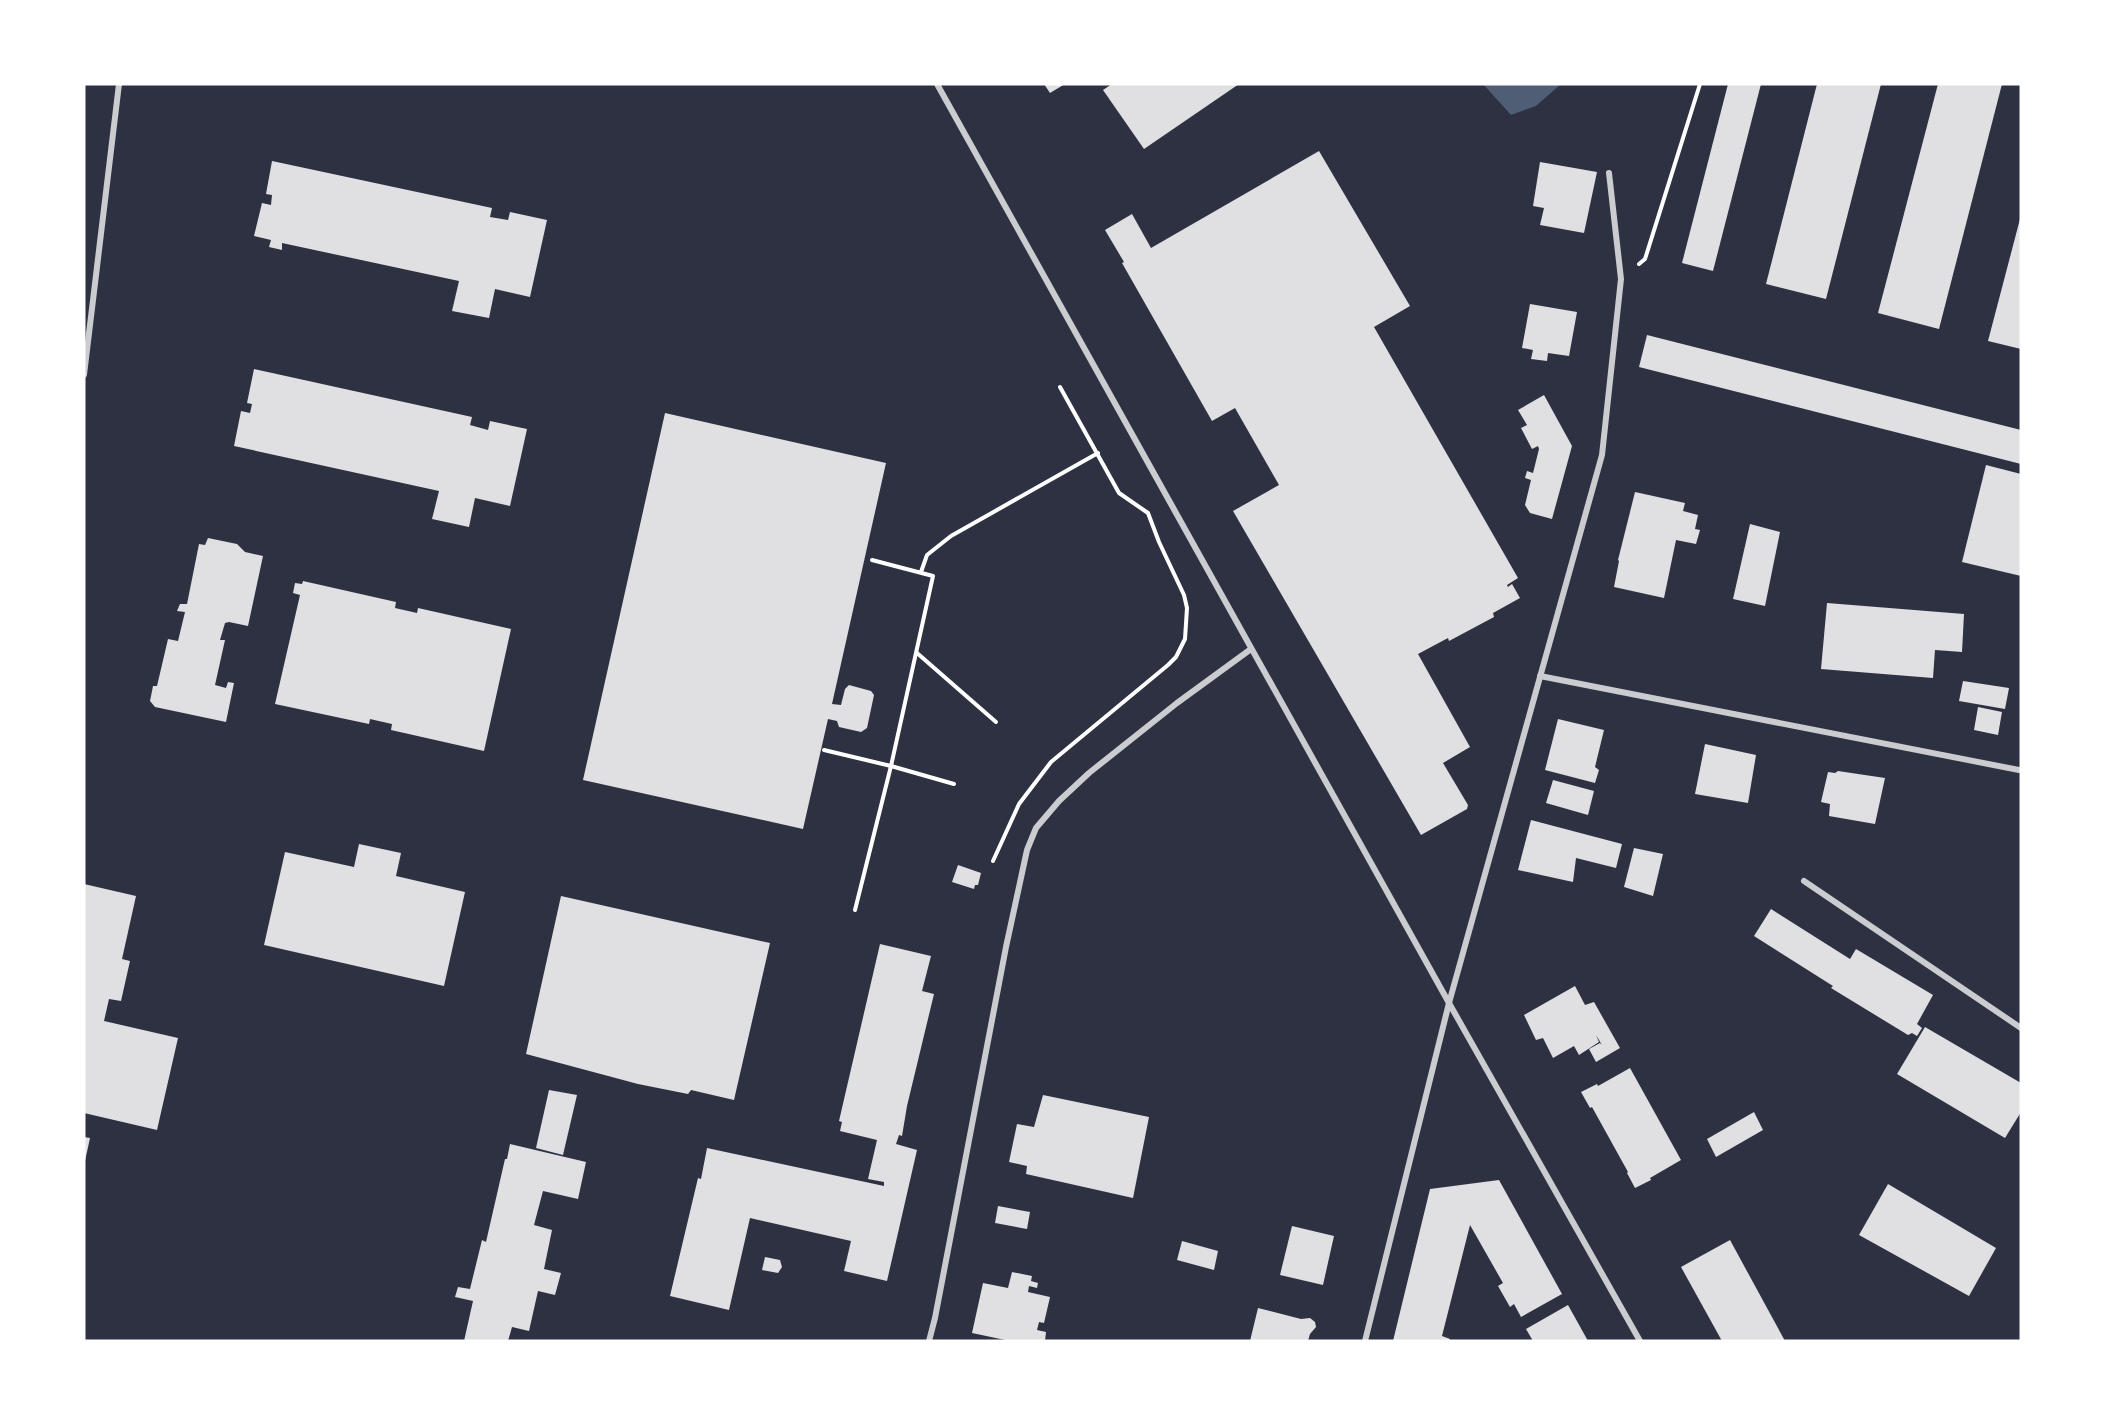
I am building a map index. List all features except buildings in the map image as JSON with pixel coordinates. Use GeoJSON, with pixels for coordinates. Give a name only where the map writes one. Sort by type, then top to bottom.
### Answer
{"type":"FeatureCollection","features":[{"type":"Feature","properties":{"kind":"street"},"geometry":{"type":"LineString","coordinates":[[84,375],[119,84]]}},
{"type":"Feature","properties":{"kind":"street"},"geometry":{"type":"LineString","coordinates":[[937,84],[1640,1341]]}},
{"type":"Feature","properties":{"kind":"street"},"geometry":{"type":"LineString","coordinates":[[1365,1341],[1449,1003],[1602,455],[1621,279],[1609,173]]}},
{"type":"Feature","properties":{"kind":"street"},"geometry":{"type":"LineString","coordinates":[[929,1341],[1008,937],[1027,850],[1036,828],[1059,801],[1089,773],[1177,703],[1251,649]]}},
{"type":"Feature","properties":{"kind":"street"},"geometry":{"type":"LineString","coordinates":[[1540,676],[2019,770]]}},
{"type":"Feature","properties":{"kind":"street"},"geometry":{"type":"LineString","coordinates":[[1804,881],[2021,1028]]}},
{"type":"Feature","properties":{"kind":"path"},"geometry":{"type":"LineString","coordinates":[[1621,279],[1645,259],[1700,84]]}},
{"type":"Feature","properties":{"kind":"path"},"geometry":{"type":"LineString","coordinates":[[993,861],[1019,804],[1040,775],[1051,762],[1168,665],[1181,649],[1187,625],[1184,596],[1148,513],[1119,494],[1060,387]]}},
{"type":"Feature","properties":{"kind":"path"},"geometry":{"type":"LineString","coordinates":[[921,572],[927,555],[951,536],[1098,452]]}},
{"type":"Feature","properties":{"kind":"path"},"geometry":{"type":"LineString","coordinates":[[855,910],[891,766],[933,576],[872,560]]}},
{"type":"Feature","properties":{"kind":"path"},"geometry":{"type":"LineString","coordinates":[[917,653],[996,722]]}},
{"type":"Feature","properties":{"kind":"path"},"geometry":{"type":"LineString","coordinates":[[824,750],[954,784]]}},
{"type":"Feature","properties":{"kind":"water"},"geometry":{"type":"Polygon","coordinates":[[[1483,84],[1561,84],[1536,106],[1511,115],[1483,84]]]}}]}
